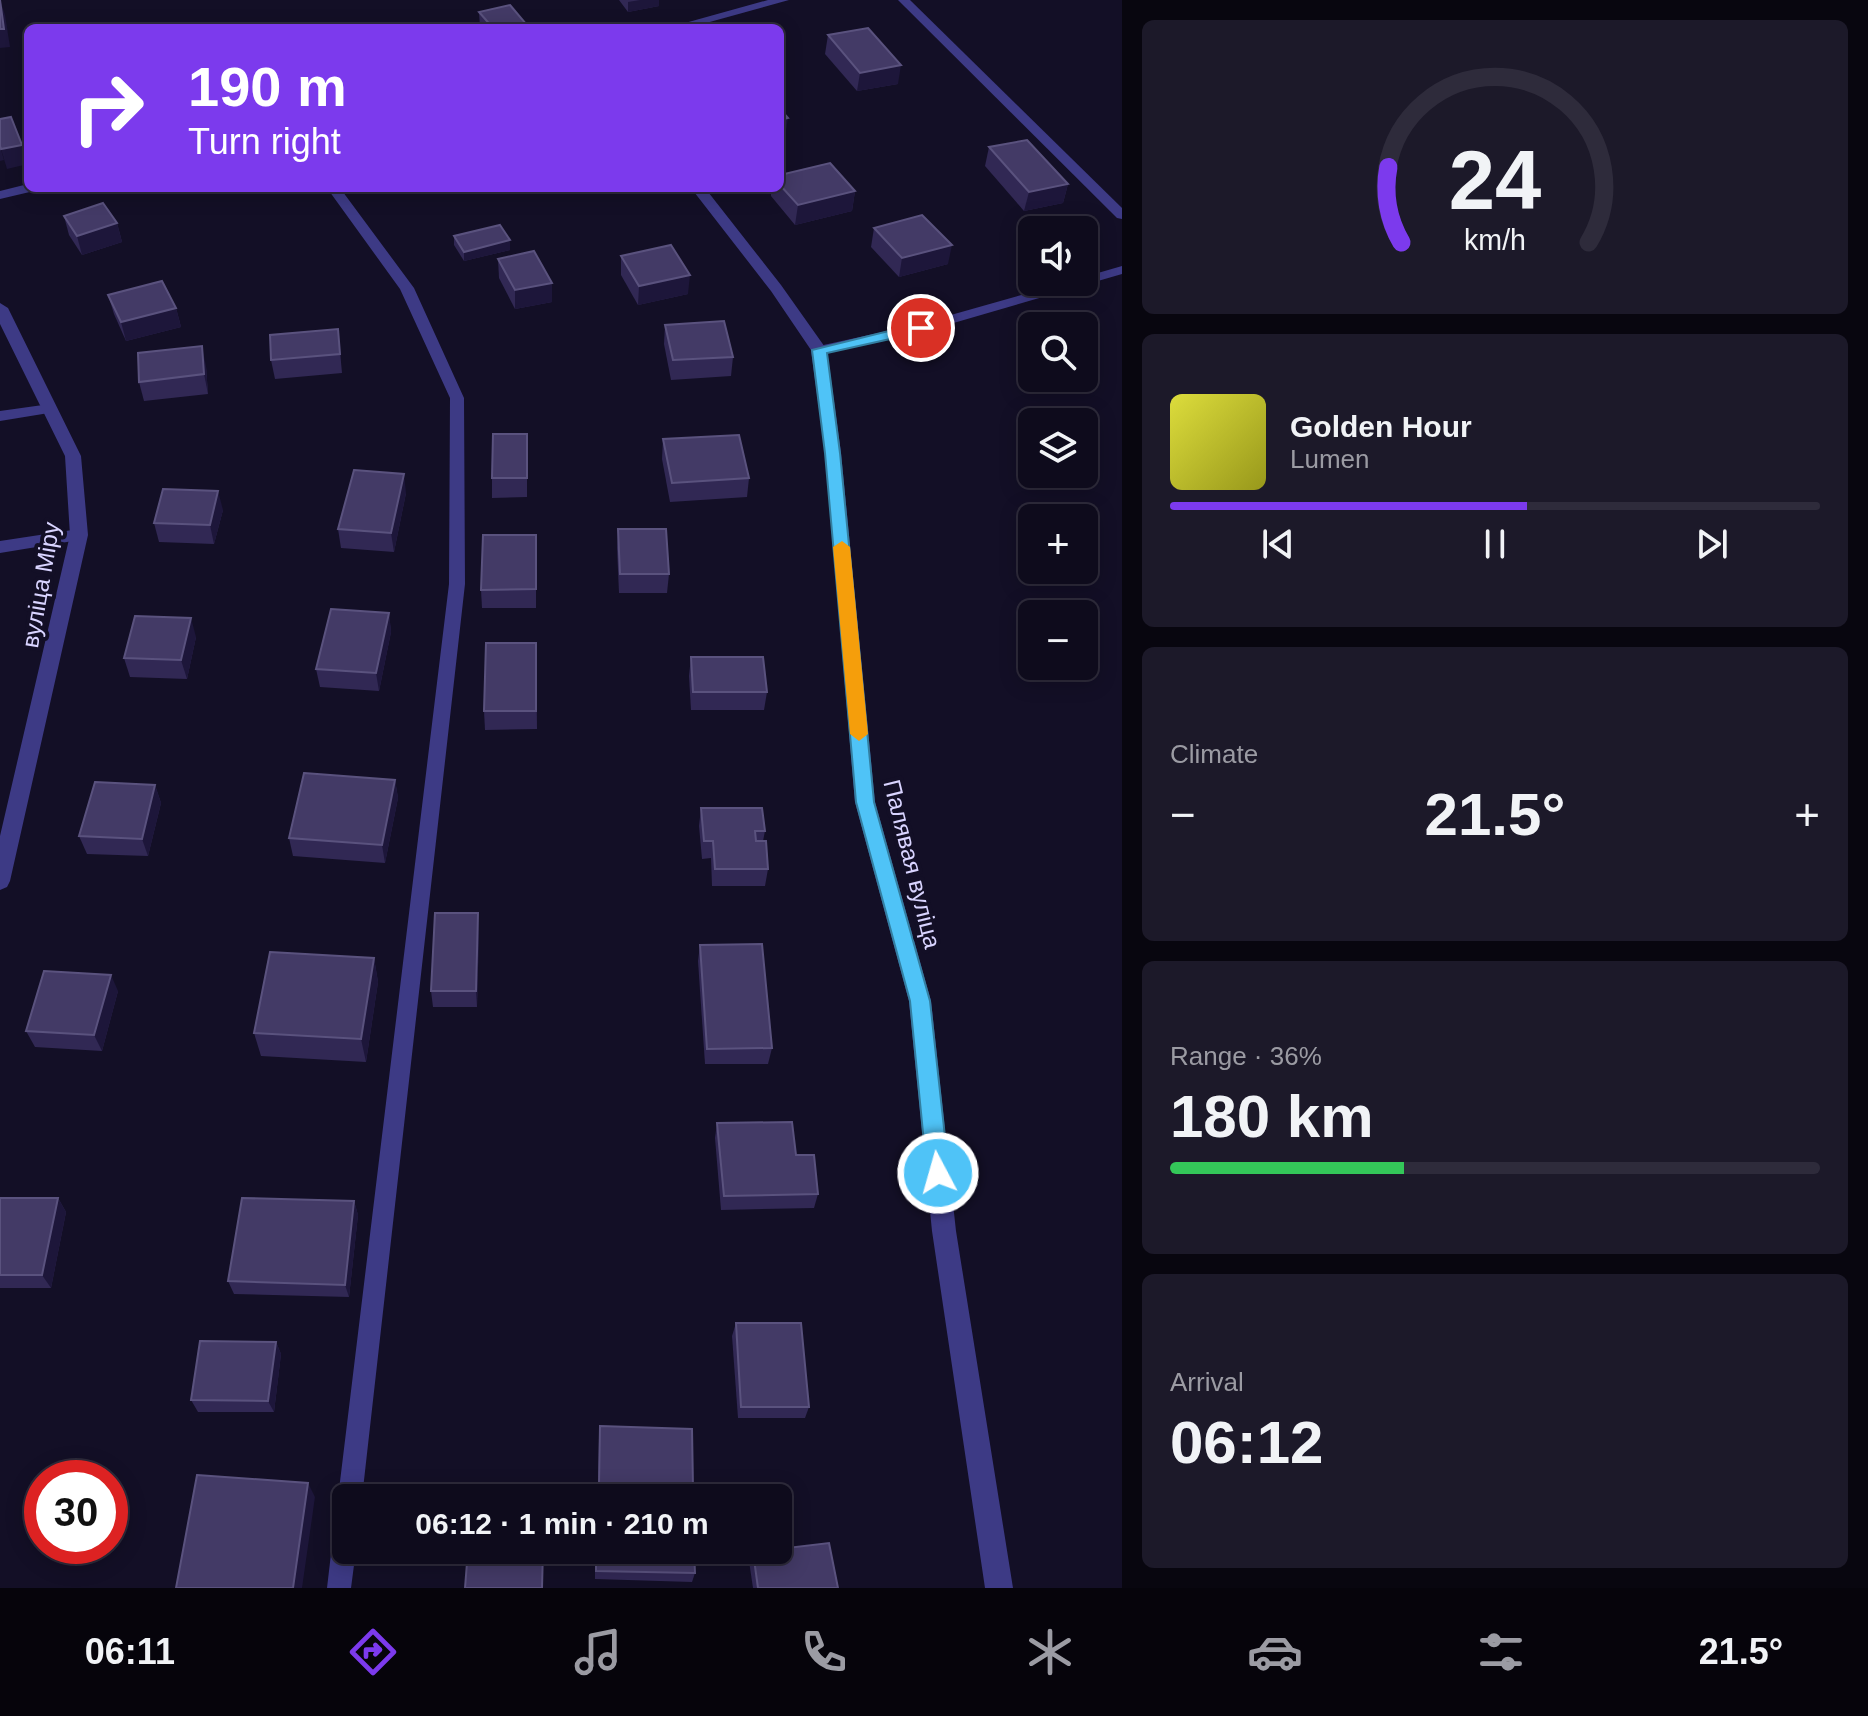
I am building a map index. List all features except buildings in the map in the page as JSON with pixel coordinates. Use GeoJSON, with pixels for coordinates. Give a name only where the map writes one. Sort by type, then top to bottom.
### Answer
{"type":"FeatureCollection","features":[{"type":"Feature","properties":{"kind":"street"},"geometry":{"type":"LineString","coordinates":[[689,24],[783,0]]}},
{"type":"Feature","properties":{"kind":"street"},"geometry":{"type":"LineString","coordinates":[[0,195],[24,189]]}},
{"type":"Feature","properties":{"kind":"street","name":"Палявая вуліца"},"geometry":{"type":"LineString","coordinates":[[701,192],[776,288],[819,350],[833,453],[865,802],[920,1001],[944,1231],[999,1588]]}},
{"type":"Feature","properties":{"kind":"street","name":"вуліца Міру"},"geometry":{"type":"LineString","coordinates":[[0,308],[73,456],[79,535],[0,881]]}},
{"type":"Feature","properties":{"kind":"lane"},"geometry":{"type":"LineString","coordinates":[[904,0],[1122,215]]}},
{"type":"Feature","properties":{"kind":"lane"},"geometry":{"type":"LineString","coordinates":[[336,192],[407,288],[457,398],[457,584],[352,1484]]}},
{"type":"Feature","properties":{"kind":"lane"},"geometry":{"type":"LineString","coordinates":[[1098,277],[1122,270]]}},
{"type":"Feature","properties":{"kind":"lane"},"geometry":{"type":"LineString","coordinates":[[819,350],[921,328],[1034,296]]}},
{"type":"Feature","properties":{"kind":"lane"},"geometry":{"type":"LineString","coordinates":[[0,416],[50,409]]}},
{"type":"Feature","properties":{"kind":"lane"},"geometry":{"type":"LineString","coordinates":[[0,547],[79,535]]}},
{"type":"Feature","properties":{"kind":"lane"},"geometry":{"type":"LineString","coordinates":[[339,1588],[342,1564]]}},
{"type":"Feature","properties":{"kind":"slow traffic"},"geometry":{"type":"LineString","coordinates":[[842,547],[859,734]]}},
{"type":"Feature","properties":{"kind":"route"},"geometry":{"type":"LineString","coordinates":[[921,328],[819,350],[833,453],[865,802],[920,1001],[938,1173]]}}]}
